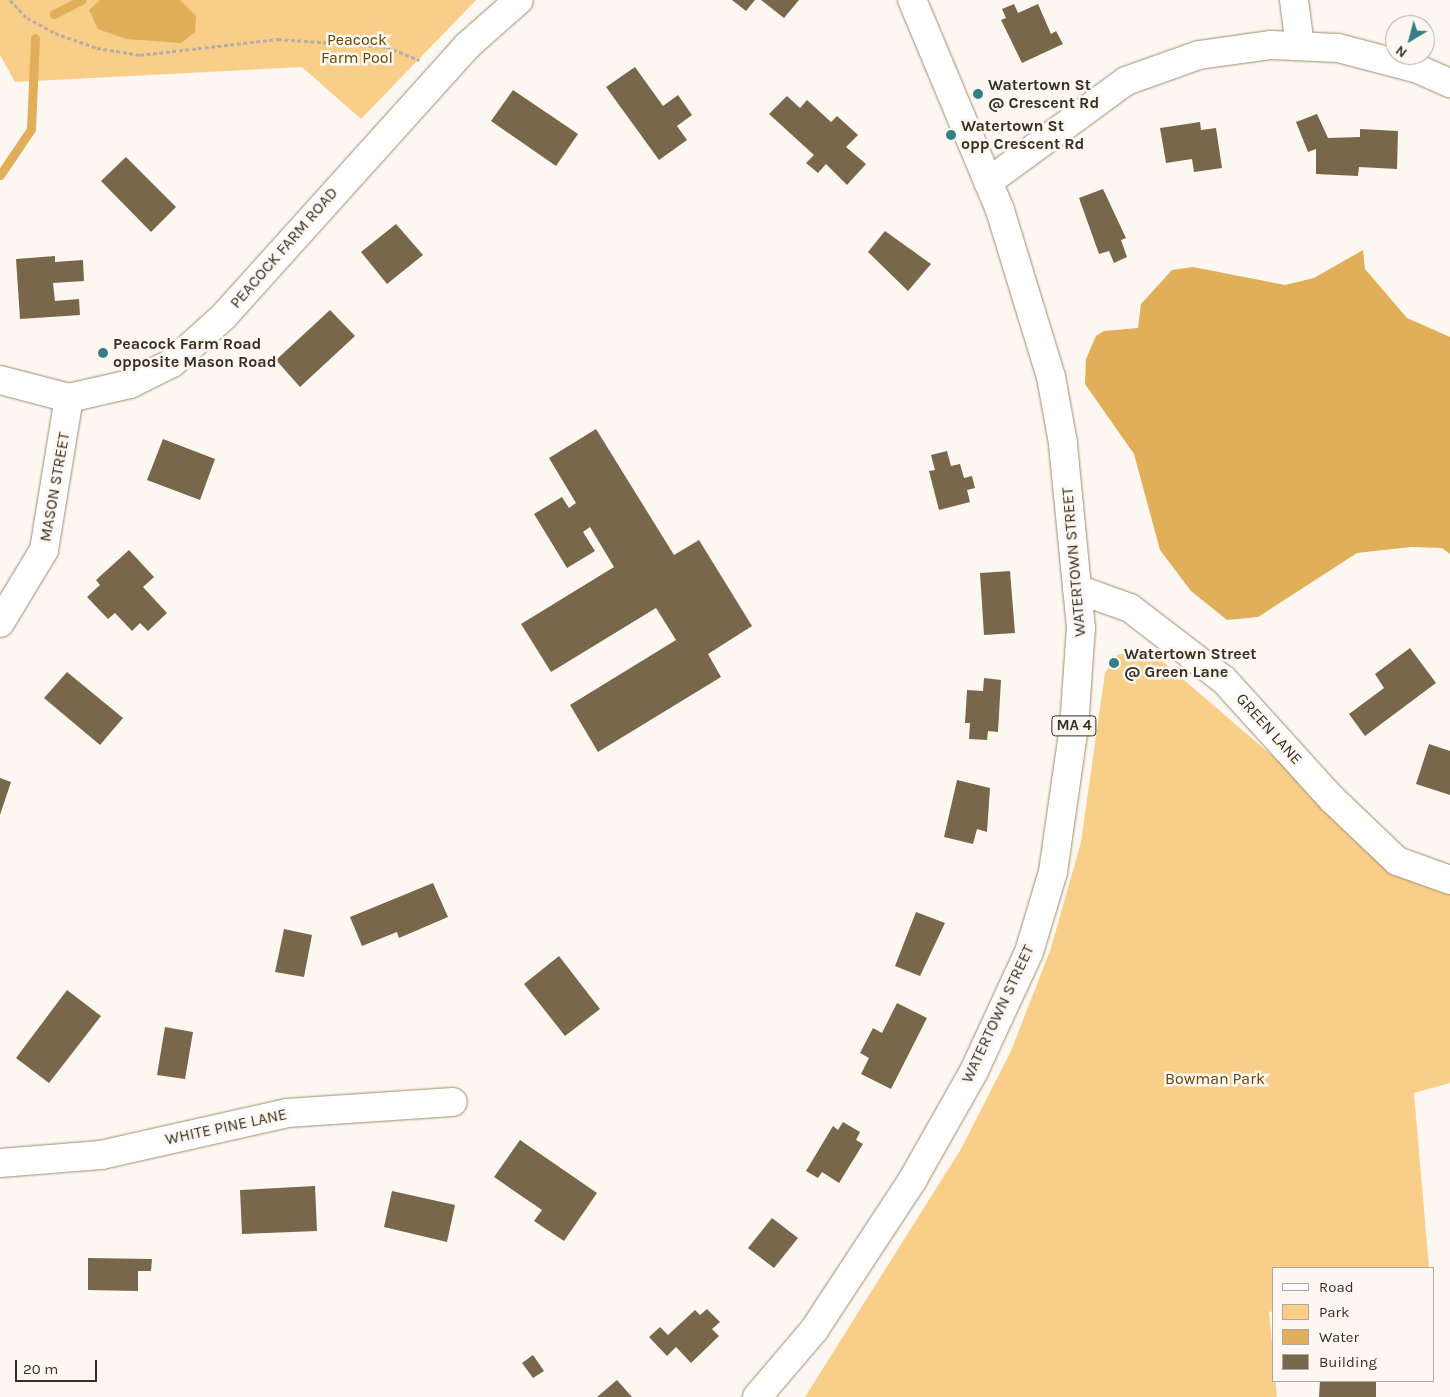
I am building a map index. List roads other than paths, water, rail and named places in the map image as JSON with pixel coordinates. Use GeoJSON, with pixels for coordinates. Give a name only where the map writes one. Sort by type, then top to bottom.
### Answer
{"type":"FeatureCollection","features":[{"type":"Feature","properties":{"kind":"street","name":"PEACOCK FARM ROAD"},"geometry":{"type":"LineString","coordinates":[[0,380],[69,398],[130,384],[172,363],[224,316],[445,72],[519,0]]}},
{"type":"Feature","properties":{"kind":"street","name":"WATERTOWN STREET"},"geometry":{"type":"LineString","coordinates":[[758,1397],[814,1330],[913,1180],[974,1071],[1029,952],[1052,872],[1065,800],[1081,628],[1063,443],[1051,377],[1022,273],[988,182],[912,0]]}},
{"type":"Feature","properties":{"kind":"street"},"geometry":{"type":"LineString","coordinates":[[1294,0],[1300,46]]}},
{"type":"Feature","properties":{"kind":"street"},"geometry":{"type":"LineString","coordinates":[[988,182],[1126,81],[1198,56],[1272,45],[1338,48],[1418,69],[1450,83]]}},
{"type":"Feature","properties":{"kind":"street","name":"MASON STREET"},"geometry":{"type":"LineString","coordinates":[[0,623],[44,550],[69,398]]}},
{"type":"Feature","properties":{"kind":"street","name":"GREEN LANE"},"geometry":{"type":"LineString","coordinates":[[1077,589],[1130,608],[1224,680],[1332,799],[1397,861],[1450,880]]}},
{"type":"Feature","properties":{"kind":"street","name":"WHITE PINE LANE"},"geometry":{"type":"LineString","coordinates":[[0,1163],[101,1154],[287,1113],[453,1102]]}},
{"type":"Feature","properties":{"kind":"water"},"geometry":{"type":"Polygon","coordinates":[[[100,0],[180,0],[196,16],[195,32],[181,43],[126,39],[98,29],[89,10],[100,0]]]}},
{"type":"Feature","properties":{"kind":"water"},"geometry":{"type":"Polygon","coordinates":[[[1363,250],[1365,269],[1407,318],[1450,337],[1450,554],[1442,548],[1411,547],[1357,553],[1258,617],[1227,620],[1191,591],[1160,550],[1134,454],[1085,384],[1086,359],[1096,336],[1104,331],[1138,328],[1141,304],[1172,270],[1193,267],[1285,285],[1314,278],[1363,250]]]}},
{"type":"Feature","properties":{"kind":"waterway"},"geometry":{"type":"LineString","coordinates":[[54,14],[82,0]]}},
{"type":"Feature","properties":{"kind":"waterway"},"geometry":{"type":"LineString","coordinates":[[0,175],[31,129],[35,38]]}},
{"type":"Feature","properties":{"kind":"place","name":"Watertown St @ Crescent Rd"},"geometry":{"type":"Point","coordinates":[978,94]}},
{"type":"Feature","properties":{"kind":"place","name":"Watertown St opp Crescent Rd"},"geometry":{"type":"Point","coordinates":[951,135]}},
{"type":"Feature","properties":{"kind":"place","name":"Peacock Farm Road opposite Mason Road"},"geometry":{"type":"Point","coordinates":[103,353]}},
{"type":"Feature","properties":{"kind":"place","name":"Watertown Street @ Green Lane"},"geometry":{"type":"Point","coordinates":[1114,663]}},
{"type":"Feature","properties":{"kind":"park label","name":"Peacock Farm Pool"},"geometry":{"type":"Point","coordinates":[357,49]}},
{"type":"Feature","properties":{"kind":"park label","name":"Bowman Park"},"geometry":{"type":"Point","coordinates":[1215,1079]}}]}
